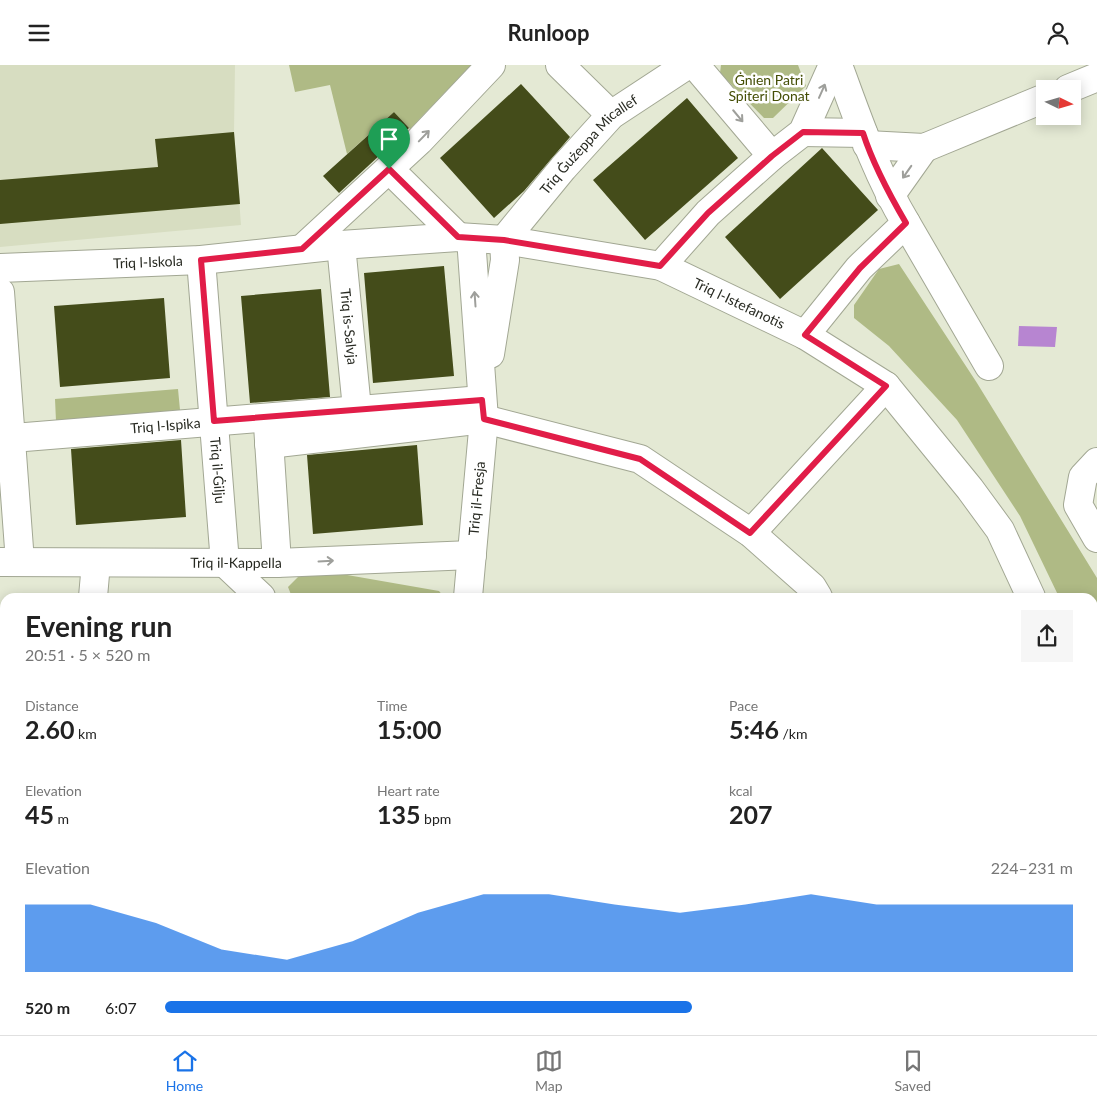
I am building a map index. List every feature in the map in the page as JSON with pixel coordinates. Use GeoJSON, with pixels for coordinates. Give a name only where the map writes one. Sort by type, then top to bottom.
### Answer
{"type":"FeatureCollection","features":[{"type":"Feature","properties":{"kind":"street"},"geometry":{"type":"LineString","coordinates":[[302,249],[419,141],[491,65]]}},
{"type":"Feature","properties":{"kind":"street"},"geometry":{"type":"LineString","coordinates":[[560,65],[612,115]]}},
{"type":"Feature","properties":{"kind":"street","name":"Triq Ġużeppa Micallef"},"geometry":{"type":"LineString","coordinates":[[504,240],[563,168],[612,115],[687,65]]}},
{"type":"Feature","properties":{"kind":"street"},"geometry":{"type":"LineString","coordinates":[[695,65],[772,156]]}},
{"type":"Feature","properties":{"kind":"street"},"geometry":{"type":"LineString","coordinates":[[660,266],[708,213],[772,156],[803,132],[833,65]]}},
{"type":"Feature","properties":{"kind":"street"},"geometry":{"type":"LineString","coordinates":[[838,65],[865,139],[890,196],[989,365]]}},
{"type":"Feature","properties":{"kind":"street"},"geometry":{"type":"LineString","coordinates":[[1081,84],[1097,77]]}},
{"type":"Feature","properties":{"kind":"street"},"geometry":{"type":"LineString","coordinates":[[803,132],[924,148],[1036,102]]}},
{"type":"Feature","properties":{"kind":"street"},"geometry":{"type":"LineString","coordinates":[[890,196],[924,148]]}},
{"type":"Feature","properties":{"kind":"street"},"geometry":{"type":"LineString","coordinates":[[389,169],[464,238]]}},
{"type":"Feature","properties":{"kind":"street"},"geometry":{"type":"LineString","coordinates":[[805,335],[860,268],[906,223]]}},
{"type":"Feature","properties":{"kind":"street","name":"Triq l-Iskola"},"geometry":{"type":"LineString","coordinates":[[0,267],[201,260],[341,245],[464,238],[504,240]]}},
{"type":"Feature","properties":{"kind":"street","name":"Triq il-Fresja"},"geometry":{"type":"LineString","coordinates":[[464,238],[483,409]]}},
{"type":"Feature","properties":{"kind":"street","name":"Triq l-Istefanotis"},"geometry":{"type":"LineString","coordinates":[[504,240],[660,266],[805,335],[886,386],[970,489],[1000,530],[1029,593]]}},
{"type":"Feature","properties":{"kind":"street","name":"Triq il-Fresja"},"geometry":{"type":"LineString","coordinates":[[468,593],[483,409],[505,260],[504,240]]}},
{"type":"Feature","properties":{"kind":"street","name":"Triq is-Salvja"},"geometry":{"type":"LineString","coordinates":[[341,245],[357,409]]}},
{"type":"Feature","properties":{"kind":"street","name":"Triq il-Ġilju"},"geometry":{"type":"LineString","coordinates":[[201,260],[225,563]]}},
{"type":"Feature","properties":{"kind":"street"},"geometry":{"type":"LineString","coordinates":[[0,292],[10,562]]}},
{"type":"Feature","properties":{"kind":"street"},"geometry":{"type":"LineString","coordinates":[[750,533],[886,386]]}},
{"type":"Feature","properties":{"kind":"street","name":"Triq l-Ispika"},"geometry":{"type":"LineString","coordinates":[[268,431],[357,409],[483,409]]}},
{"type":"Feature","properties":{"kind":"street"},"geometry":{"type":"LineString","coordinates":[[483,409],[640,459],[750,533],[812,587],[816,593]]}},
{"type":"Feature","properties":{"kind":"street","name":"Triq l-Ispika"},"geometry":{"type":"LineString","coordinates":[[6,439],[214,421],[268,431],[483,409]]}},
{"type":"Feature","properties":{"kind":"street"},"geometry":{"type":"LineString","coordinates":[[268,431],[277,563]]}},
{"type":"Feature","properties":{"kind":"street"},"geometry":{"type":"LineString","coordinates":[[1097,462],[1083,477],[1078,505],[1097,538]]}},
{"type":"Feature","properties":{"kind":"street","name":"Triq il-Kappella"},"geometry":{"type":"LineString","coordinates":[[10,562],[277,563],[472,555]]}},
{"type":"Feature","properties":{"kind":"street"},"geometry":{"type":"LineString","coordinates":[[93,593],[96,563]]}},
{"type":"Feature","properties":{"kind":"street"},"geometry":{"type":"LineString","coordinates":[[225,563],[257,593]]}},
{"type":"Feature","properties":{"kind":"shaded area"},"geometry":{"type":"Polygon","coordinates":[[[0,65],[235,65],[234,132],[241,225],[0,247],[0,65]]]}},
{"type":"Feature","properties":{"kind":"shaded area"},"geometry":{"type":"Polygon","coordinates":[[[1019,326],[1057,327],[1055,347],[1018,346],[1019,326]]]}},
{"type":"Feature","properties":{"kind":"green space"},"geometry":{"type":"Polygon","coordinates":[[[289,65],[471,65],[410,129],[394,112],[347,154],[330,85],[295,92],[289,65]]]}},
{"type":"Feature","properties":{"kind":"green space","name":"Ġnien Patri Spiteri Donat"},"geometry":{"type":"Polygon","coordinates":[[[721,65],[798,65],[806,86],[773,118],[764,118],[720,73],[721,65]]]}},
{"type":"Feature","properties":{"kind":"green space"},"geometry":{"type":"Polygon","coordinates":[[[899,264],[977,383],[1097,578],[1097,593],[1057,593],[1020,516],[957,420],[889,346],[854,318],[854,305],[879,269],[899,264]]]}},
{"type":"Feature","properties":{"kind":"green space"},"geometry":{"type":"Polygon","coordinates":[[[178,389],[180,410],[56,421],[55,399],[178,389]]]}},
{"type":"Feature","properties":{"kind":"green space"},"geometry":{"type":"Polygon","coordinates":[[[307,568],[439,591],[441,593],[290,593],[288,587],[307,568]]]}},
{"type":"Feature","properties":{"kind":"building"},"geometry":{"type":"Polygon","coordinates":[[[521,84],[570,137],[524,191],[494,218],[440,158],[521,84]]]}},
{"type":"Feature","properties":{"kind":"building"},"geometry":{"type":"Polygon","coordinates":[[[687,98],[738,158],[645,240],[593,180],[687,98]]]}},
{"type":"Feature","properties":{"kind":"building"},"geometry":{"type":"Polygon","coordinates":[[[394,112],[409,128],[339,193],[323,176],[394,112]]]}},
{"type":"Feature","properties":{"kind":"building"},"geometry":{"type":"Polygon","coordinates":[[[234,132],[240,204],[0,224],[0,180],[158,167],[155,139],[234,132]]]}},
{"type":"Feature","properties":{"kind":"building"},"geometry":{"type":"Polygon","coordinates":[[[822,148],[878,210],[780,299],[725,237],[822,148]]]}},
{"type":"Feature","properties":{"kind":"building"},"geometry":{"type":"Polygon","coordinates":[[[444,266],[454,376],[373,383],[364,273],[444,266]]]}},
{"type":"Feature","properties":{"kind":"building"},"geometry":{"type":"Polygon","coordinates":[[[321,289],[330,397],[250,403],[241,296],[321,289]]]}},
{"type":"Feature","properties":{"kind":"building"},"geometry":{"type":"Polygon","coordinates":[[[164,298],[170,378],[60,387],[54,306],[164,298]]]}},
{"type":"Feature","properties":{"kind":"building"},"geometry":{"type":"Polygon","coordinates":[[[181,440],[186,517],[76,525],[71,449],[181,440]]]}},
{"type":"Feature","properties":{"kind":"building"},"geometry":{"type":"Polygon","coordinates":[[[417,445],[423,525],[313,534],[307,455],[417,445]]]}},
{"type":"Feature","properties":{"kind":"route"},"geometry":{"type":"LineString","coordinates":[[803,132],[863,133],[890,196],[906,223],[860,268],[805,335],[886,386],[750,533],[640,459],[484,419],[482,400],[214,421],[201,260],[302,249],[389,169],[458,237],[504,240],[660,266],[708,213],[772,156],[803,132]]}}]}
